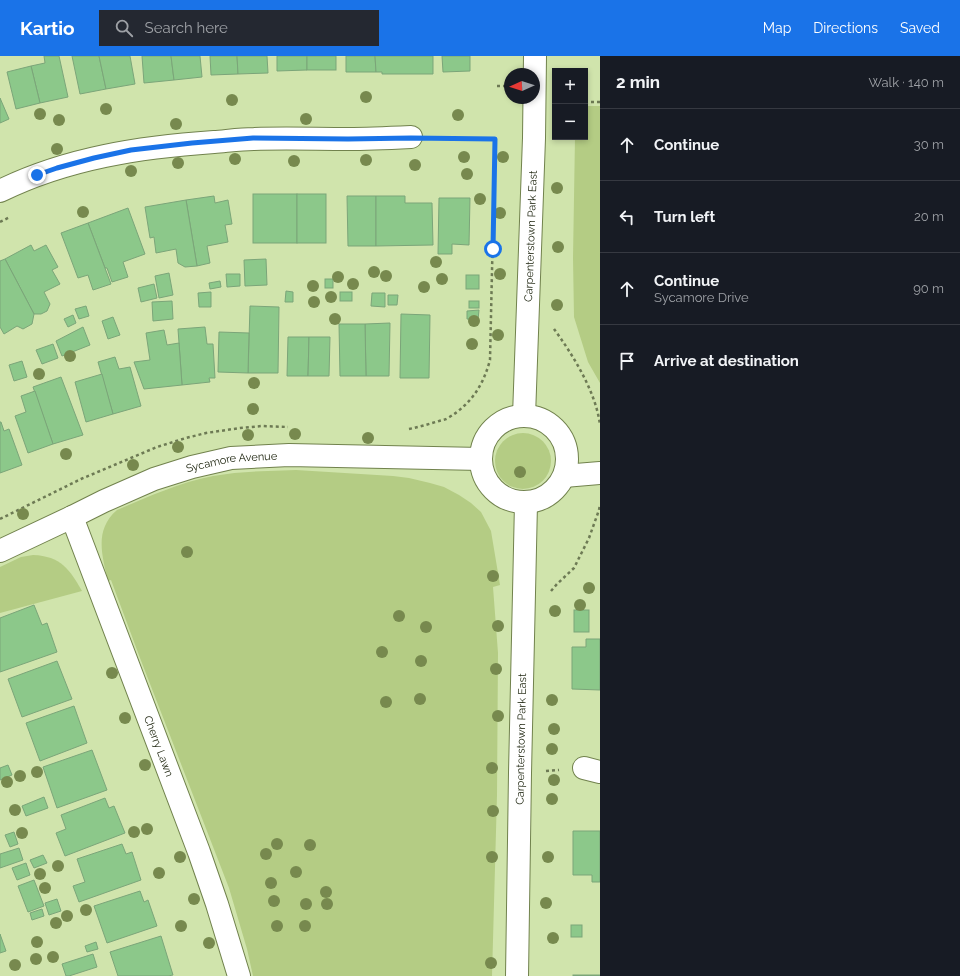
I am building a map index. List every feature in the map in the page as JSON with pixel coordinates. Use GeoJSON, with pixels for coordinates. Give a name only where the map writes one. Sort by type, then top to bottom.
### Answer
{"type":"FeatureCollection","features":[{"type":"Feature","properties":{"kind":"street","name":"Carpenterstown Park East"},"geometry":{"type":"LineString","coordinates":[[524,416],[534,138],[535,56]]}},
{"type":"Feature","properties":{"kind":"street"},"geometry":{"type":"LineString","coordinates":[[0,190],[57,168],[131,150],[253,138],[411,138]]}},
{"type":"Feature","properties":{"kind":"street"},"geometry":{"type":"LineString","coordinates":[[524,416],[537,418],[550,425],[560,435],[565,448],[567,462],[564,476],[558,486],[549,495],[526,503],[512,501],[499,495],[489,485],[483,473],[481,459],[483,446],[489,434],[499,424],[510,418],[524,416]]}},
{"type":"Feature","properties":{"kind":"street","name":"Sycamore Avenue"},"geometry":{"type":"LineString","coordinates":[[0,551],[104,501],[154,480],[192,467],[231,458],[289,456],[481,459]]}},
{"type":"Feature","properties":{"kind":"street"},"geometry":{"type":"LineString","coordinates":[[564,476],[600,473]]}},
{"type":"Feature","properties":{"kind":"street","name":"Carpenterstown Park East"},"geometry":{"type":"LineString","coordinates":[[517,976],[526,503]]}},
{"type":"Feature","properties":{"kind":"street","name":"Cherry Lawn"},"geometry":{"type":"LineString","coordinates":[[72,517],[199,852],[239,976]]}},
{"type":"Feature","properties":{"kind":"path"},"geometry":{"type":"LineString","coordinates":[[497,86],[504,86]]}},
{"type":"Feature","properties":{"kind":"path"},"geometry":{"type":"LineString","coordinates":[[588,102],[600,102]]}},
{"type":"Feature","properties":{"kind":"path"},"geometry":{"type":"LineString","coordinates":[[407,430],[425,426],[448,418],[471,400],[487,372],[491,352],[495,147],[495,139],[411,138]]}},
{"type":"Feature","properties":{"kind":"path"},"geometry":{"type":"LineString","coordinates":[[0,222],[12,216]]}},
{"type":"Feature","properties":{"kind":"path"},"geometry":{"type":"LineString","coordinates":[[553,328],[588,385],[599,416],[600,425]]}},
{"type":"Feature","properties":{"kind":"path"},"geometry":{"type":"LineString","coordinates":[[0,519],[81,479],[160,446],[206,433],[240,428],[262,426],[292,427]]}},
{"type":"Feature","properties":{"kind":"green space"},"geometry":{"type":"Polygon","coordinates":[[[588,106],[600,106],[600,383],[588,362],[574,317],[573,258],[575,140],[588,140],[588,106]]]}},
{"type":"Feature","properties":{"kind":"green space"},"geometry":{"type":"Polygon","coordinates":[[[523,433],[538,438],[546,446],[551,461],[546,476],[538,484],[523,489],[508,484],[500,476],[495,461],[500,446],[508,438],[523,433]]]}},
{"type":"Feature","properties":{"kind":"green space"},"geometry":{"type":"Polygon","coordinates":[[[296,470],[393,476],[409,478],[444,487],[471,503],[481,512],[491,531],[500,585],[493,587],[498,653],[497,795],[492,976],[253,976],[247,949],[229,888],[111,580],[108,581],[102,552],[102,534],[110,518],[117,510],[164,490],[188,482],[223,474],[296,470]]]}},
{"type":"Feature","properties":{"kind":"green space"},"geometry":{"type":"Polygon","coordinates":[[[33,555],[43,556],[58,561],[69,571],[82,591],[0,613],[0,567],[21,557],[33,555]]]}},
{"type":"Feature","properties":{"kind":"building"},"geometry":{"type":"Polygon","coordinates":[[[44,56],[59,56],[68,97],[40,103],[31,66],[45,63],[44,56]]]}},
{"type":"Feature","properties":{"kind":"building"},"geometry":{"type":"Polygon","coordinates":[[[72,56],[99,56],[106,89],[80,94],[72,56]]]}},
{"type":"Feature","properties":{"kind":"building"},"geometry":{"type":"Polygon","coordinates":[[[99,56],[130,56],[135,84],[106,89],[99,56]]]}},
{"type":"Feature","properties":{"kind":"building"},"geometry":{"type":"Polygon","coordinates":[[[142,56],[171,56],[174,80],[144,83],[142,56]]]}},
{"type":"Feature","properties":{"kind":"building"},"geometry":{"type":"Polygon","coordinates":[[[171,56],[200,56],[202,77],[174,80],[171,56]]]}},
{"type":"Feature","properties":{"kind":"building"},"geometry":{"type":"Polygon","coordinates":[[[210,56],[237,56],[238,74],[211,75],[210,56]]]}},
{"type":"Feature","properties":{"kind":"building"},"geometry":{"type":"Polygon","coordinates":[[[237,56],[267,56],[268,73],[238,74],[237,56]]]}},
{"type":"Feature","properties":{"kind":"building"},"geometry":{"type":"Polygon","coordinates":[[[277,56],[307,56],[307,70],[277,71],[277,56]]]}},
{"type":"Feature","properties":{"kind":"building"},"geometry":{"type":"Polygon","coordinates":[[[307,56],[336,56],[336,70],[307,70],[307,56]]]}},
{"type":"Feature","properties":{"kind":"building"},"geometry":{"type":"Polygon","coordinates":[[[346,56],[375,56],[376,72],[346,72],[346,56]]]}},
{"type":"Feature","properties":{"kind":"building"},"geometry":{"type":"Polygon","coordinates":[[[375,56],[433,56],[433,74],[382,74],[382,72],[376,72],[375,56]]]}},
{"type":"Feature","properties":{"kind":"building"},"geometry":{"type":"Polygon","coordinates":[[[442,56],[470,56],[470,71],[443,72],[442,56]]]}},
{"type":"Feature","properties":{"kind":"building"},"geometry":{"type":"Polygon","coordinates":[[[31,66],[40,103],[16,109],[7,72],[31,66]]]}},
{"type":"Feature","properties":{"kind":"building"},"geometry":{"type":"Polygon","coordinates":[[[0,98],[9,119],[0,123],[0,98]]]}},
{"type":"Feature","properties":{"kind":"building"},"geometry":{"type":"Polygon","coordinates":[[[253,194],[297,194],[297,243],[253,243],[253,194]]]}},
{"type":"Feature","properties":{"kind":"building"},"geometry":{"type":"Polygon","coordinates":[[[297,194],[326,194],[326,243],[297,243],[297,194]]]}},
{"type":"Feature","properties":{"kind":"building"},"geometry":{"type":"Polygon","coordinates":[[[214,196],[215,203],[228,200],[232,224],[225,225],[228,242],[207,246],[210,263],[197,266],[186,200],[214,196]]]}},
{"type":"Feature","properties":{"kind":"building"},"geometry":{"type":"Polygon","coordinates":[[[347,196],[376,196],[376,246],[348,246],[347,196]]]}},
{"type":"Feature","properties":{"kind":"building"},"geometry":{"type":"Polygon","coordinates":[[[376,196],[405,196],[405,203],[432,203],[433,245],[376,246],[376,196]]]}},
{"type":"Feature","properties":{"kind":"building"},"geometry":{"type":"Polygon","coordinates":[[[439,198],[470,198],[469,245],[452,244],[452,254],[438,254],[439,198]]]}},
{"type":"Feature","properties":{"kind":"building"},"geometry":{"type":"Polygon","coordinates":[[[186,200],[197,266],[185,267],[178,263],[176,249],[156,253],[154,237],[150,238],[145,207],[186,200]]]}},
{"type":"Feature","properties":{"kind":"building"},"geometry":{"type":"Polygon","coordinates":[[[128,208],[145,254],[123,262],[128,277],[112,282],[107,268],[105,268],[88,223],[128,208]]]}},
{"type":"Feature","properties":{"kind":"building"},"geometry":{"type":"Polygon","coordinates":[[[88,223],[111,284],[93,290],[88,275],[78,278],[61,233],[88,223]]]}},
{"type":"Feature","properties":{"kind":"building"},"geometry":{"type":"Polygon","coordinates":[[[31,245],[34,251],[46,245],[58,267],[52,270],[60,284],[44,292],[50,304],[47,311],[41,314],[34,314],[5,259],[31,245]]]}},
{"type":"Feature","properties":{"kind":"building"},"geometry":{"type":"Polygon","coordinates":[[[5,259],[34,314],[32,324],[23,329],[17,326],[4,334],[0,327],[0,261],[5,259]]]}},
{"type":"Feature","properties":{"kind":"building"},"geometry":{"type":"Polygon","coordinates":[[[266,259],[267,285],[245,286],[244,260],[266,259]]]}},
{"type":"Feature","properties":{"kind":"building"},"geometry":{"type":"Polygon","coordinates":[[[169,273],[173,295],[159,298],[155,276],[169,273]]]}},
{"type":"Feature","properties":{"kind":"building"},"geometry":{"type":"Polygon","coordinates":[[[226,274],[240,274],[240,286],[227,287],[226,274]]]}},
{"type":"Feature","properties":{"kind":"building"},"geometry":{"type":"Polygon","coordinates":[[[466,275],[479,275],[479,289],[466,289],[466,275]]]}},
{"type":"Feature","properties":{"kind":"building"},"geometry":{"type":"Polygon","coordinates":[[[325,279],[333,279],[333,288],[325,288],[325,279]]]}},
{"type":"Feature","properties":{"kind":"building"},"geometry":{"type":"Polygon","coordinates":[[[220,281],[221,287],[210,289],[209,283],[220,281]]]}},
{"type":"Feature","properties":{"kind":"building"},"geometry":{"type":"Polygon","coordinates":[[[154,284],[157,298],[141,302],[138,288],[154,284]]]}},
{"type":"Feature","properties":{"kind":"building"},"geometry":{"type":"Polygon","coordinates":[[[286,291],[293,292],[293,302],[285,302],[286,291]]]}},
{"type":"Feature","properties":{"kind":"building"},"geometry":{"type":"Polygon","coordinates":[[[211,292],[211,307],[199,307],[198,293],[211,292]]]}},
{"type":"Feature","properties":{"kind":"building"},"geometry":{"type":"Polygon","coordinates":[[[340,292],[352,292],[352,301],[340,301],[340,292]]]}},
{"type":"Feature","properties":{"kind":"building"},"geometry":{"type":"Polygon","coordinates":[[[372,293],[385,293],[385,307],[371,306],[372,293]]]}},
{"type":"Feature","properties":{"kind":"building"},"geometry":{"type":"Polygon","coordinates":[[[388,295],[398,295],[397,305],[388,305],[388,295]]]}},
{"type":"Feature","properties":{"kind":"building"},"geometry":{"type":"Polygon","coordinates":[[[172,301],[173,319],[153,321],[152,302],[172,301]]]}},
{"type":"Feature","properties":{"kind":"building"},"geometry":{"type":"Polygon","coordinates":[[[469,301],[479,301],[479,308],[469,308],[469,301]]]}},
{"type":"Feature","properties":{"kind":"building"},"geometry":{"type":"Polygon","coordinates":[[[86,306],[89,316],[79,319],[75,309],[86,306]]]}},
{"type":"Feature","properties":{"kind":"building"},"geometry":{"type":"Polygon","coordinates":[[[250,306],[279,307],[278,373],[248,373],[250,306]]]}},
{"type":"Feature","properties":{"kind":"building"},"geometry":{"type":"Polygon","coordinates":[[[479,310],[478,320],[467,319],[467,311],[479,310]]]}},
{"type":"Feature","properties":{"kind":"building"},"geometry":{"type":"Polygon","coordinates":[[[401,314],[430,315],[429,378],[400,378],[401,314]]]}},
{"type":"Feature","properties":{"kind":"building"},"geometry":{"type":"Polygon","coordinates":[[[73,315],[76,323],[68,327],[64,319],[73,315]]]}},
{"type":"Feature","properties":{"kind":"building"},"geometry":{"type":"Polygon","coordinates":[[[113,317],[120,335],[108,339],[102,321],[113,317]]]}},
{"type":"Feature","properties":{"kind":"building"},"geometry":{"type":"Polygon","coordinates":[[[390,323],[389,376],[366,376],[365,324],[390,323]]]}},
{"type":"Feature","properties":{"kind":"building"},"geometry":{"type":"Polygon","coordinates":[[[339,324],[365,324],[366,376],[340,376],[339,324]]]}},
{"type":"Feature","properties":{"kind":"building"},"geometry":{"type":"Polygon","coordinates":[[[83,327],[90,345],[62,356],[56,341],[83,327]]]}},
{"type":"Feature","properties":{"kind":"building"},"geometry":{"type":"Polygon","coordinates":[[[205,327],[207,344],[213,344],[215,378],[209,378],[210,382],[182,385],[178,329],[205,327]]]}},
{"type":"Feature","properties":{"kind":"building"},"geometry":{"type":"Polygon","coordinates":[[[164,330],[167,345],[179,343],[182,385],[144,389],[134,362],[150,360],[146,333],[164,330]]]}},
{"type":"Feature","properties":{"kind":"building"},"geometry":{"type":"Polygon","coordinates":[[[219,332],[249,333],[248,373],[218,372],[219,332]]]}},
{"type":"Feature","properties":{"kind":"building"},"geometry":{"type":"Polygon","coordinates":[[[288,337],[309,337],[308,376],[287,376],[288,337]]]}},
{"type":"Feature","properties":{"kind":"building"},"geometry":{"type":"Polygon","coordinates":[[[309,337],[330,337],[329,376],[308,376],[309,337]]]}},
{"type":"Feature","properties":{"kind":"building"},"geometry":{"type":"Polygon","coordinates":[[[53,344],[58,358],[42,364],[36,350],[53,344]]]}},
{"type":"Feature","properties":{"kind":"building"},"geometry":{"type":"Polygon","coordinates":[[[115,357],[119,369],[130,367],[141,406],[113,414],[98,362],[115,357]]]}},
{"type":"Feature","properties":{"kind":"building"},"geometry":{"type":"Polygon","coordinates":[[[22,361],[27,377],[14,381],[9,365],[22,361]]]}},
{"type":"Feature","properties":{"kind":"building"},"geometry":{"type":"Polygon","coordinates":[[[102,374],[113,414],[86,422],[75,382],[102,374]]]}},
{"type":"Feature","properties":{"kind":"building"},"geometry":{"type":"Polygon","coordinates":[[[61,377],[83,435],[53,444],[33,387],[61,377]]]}},
{"type":"Feature","properties":{"kind":"building"},"geometry":{"type":"Polygon","coordinates":[[[35,391],[53,444],[28,453],[15,416],[26,412],[21,396],[35,391]]]}},
{"type":"Feature","properties":{"kind":"building"},"geometry":{"type":"Polygon","coordinates":[[[0,422],[4,431],[9,429],[22,465],[0,473],[0,422]]]}},
{"type":"Feature","properties":{"kind":"building"},"geometry":{"type":"Polygon","coordinates":[[[34,605],[42,625],[47,623],[57,652],[0,672],[0,618],[34,605]]]}},
{"type":"Feature","properties":{"kind":"building"},"geometry":{"type":"Polygon","coordinates":[[[574,610],[589,610],[589,632],[574,632],[574,610]]]}},
{"type":"Feature","properties":{"kind":"building"},"geometry":{"type":"Polygon","coordinates":[[[586,639],[600,639],[600,690],[572,689],[572,647],[586,647],[586,639]]]}},
{"type":"Feature","properties":{"kind":"building"},"geometry":{"type":"Polygon","coordinates":[[[57,661],[72,699],[22,717],[8,679],[57,661]]]}},
{"type":"Feature","properties":{"kind":"building"},"geometry":{"type":"Polygon","coordinates":[[[74,706],[87,743],[40,761],[26,723],[74,706]]]}},
{"type":"Feature","properties":{"kind":"building"},"geometry":{"type":"Polygon","coordinates":[[[92,750],[107,790],[57,808],[43,767],[92,750]]]}},
{"type":"Feature","properties":{"kind":"building"},"geometry":{"type":"Polygon","coordinates":[[[8,765],[12,775],[0,780],[0,768],[8,765]]]}},
{"type":"Feature","properties":{"kind":"building"},"geometry":{"type":"Polygon","coordinates":[[[44,797],[48,808],[26,816],[22,806],[44,797]]]}},
{"type":"Feature","properties":{"kind":"building"},"geometry":{"type":"Polygon","coordinates":[[[105,798],[109,808],[114,806],[125,833],[65,856],[56,833],[66,829],[61,815],[105,798]]]}},
{"type":"Feature","properties":{"kind":"building"},"geometry":{"type":"Polygon","coordinates":[[[573,831],[600,831],[600,882],[592,882],[592,875],[573,875],[573,831]]]}},
{"type":"Feature","properties":{"kind":"building"},"geometry":{"type":"Polygon","coordinates":[[[14,832],[18,844],[10,847],[5,835],[14,832]]]}},
{"type":"Feature","properties":{"kind":"building"},"geometry":{"type":"Polygon","coordinates":[[[122,844],[126,854],[132,852],[141,880],[79,902],[73,886],[85,882],[77,859],[122,844]]]}},
{"type":"Feature","properties":{"kind":"building"},"geometry":{"type":"Polygon","coordinates":[[[19,848],[23,860],[0,868],[0,854],[19,848]]]}},
{"type":"Feature","properties":{"kind":"building"},"geometry":{"type":"Polygon","coordinates":[[[43,855],[47,863],[34,868],[30,860],[43,855]]]}},
{"type":"Feature","properties":{"kind":"building"},"geometry":{"type":"Polygon","coordinates":[[[26,863],[30,875],[17,880],[12,868],[26,863]]]}},
{"type":"Feature","properties":{"kind":"building"},"geometry":{"type":"Polygon","coordinates":[[[34,880],[44,906],[28,912],[18,886],[34,880]]]}},
{"type":"Feature","properties":{"kind":"building"},"geometry":{"type":"Polygon","coordinates":[[[140,891],[144,902],[148,900],[157,926],[107,943],[94,906],[140,891]]]}},
{"type":"Feature","properties":{"kind":"building"},"geometry":{"type":"Polygon","coordinates":[[[57,899],[61,911],[49,915],[45,903],[57,899]]]}},
{"type":"Feature","properties":{"kind":"building"},"geometry":{"type":"Polygon","coordinates":[[[42,909],[44,916],[32,920],[30,913],[42,909]]]}},
{"type":"Feature","properties":{"kind":"building"},"geometry":{"type":"Polygon","coordinates":[[[571,925],[582,925],[582,937],[571,937],[571,925]]]}},
{"type":"Feature","properties":{"kind":"building"},"geometry":{"type":"Polygon","coordinates":[[[0,934],[6,951],[0,953],[0,934]]]}},
{"type":"Feature","properties":{"kind":"building"},"geometry":{"type":"Polygon","coordinates":[[[161,936],[173,975],[118,976],[110,952],[161,936]]]}},
{"type":"Feature","properties":{"kind":"building"},"geometry":{"type":"Polygon","coordinates":[[[96,942],[98,949],[87,952],[85,946],[96,942]]]}},
{"type":"Feature","properties":{"kind":"building"},"geometry":{"type":"Polygon","coordinates":[[[93,954],[97,967],[66,976],[62,964],[93,954]]]}},
{"type":"Feature","properties":{"kind":"building"},"geometry":{"type":"Polygon","coordinates":[[[600,975],[600,976],[573,976],[600,975]]]}},
{"type":"Feature","properties":{"kind":"route"},"geometry":{"type":"LineString","coordinates":[[37,175],[94,158],[131,150],[253,138],[495,139],[493,249]]}}]}
